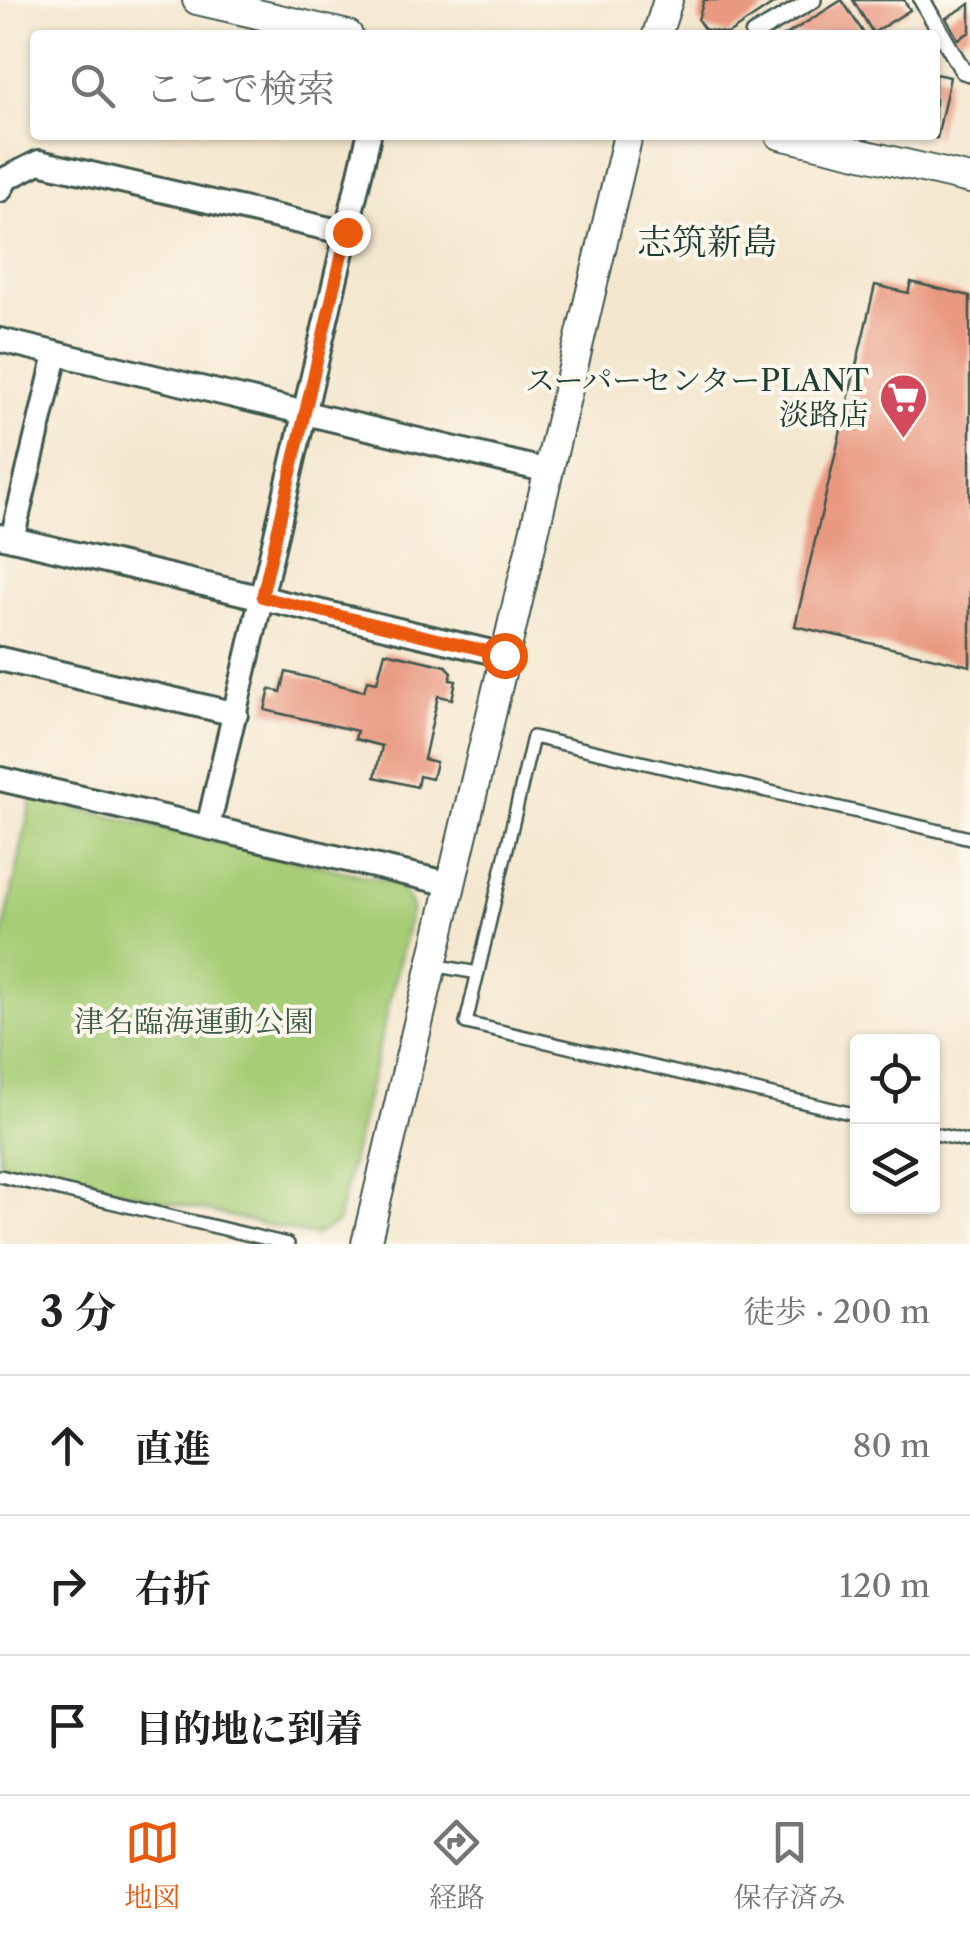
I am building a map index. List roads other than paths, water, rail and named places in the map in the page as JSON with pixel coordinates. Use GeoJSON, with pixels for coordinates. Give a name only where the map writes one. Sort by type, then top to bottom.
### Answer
{"type":"FeatureCollection","features":[{"type":"Feature","properties":{"kind":"street"},"geometry":{"type":"LineString","coordinates":[[198,0],[327,30]]}},
{"type":"Feature","properties":{"kind":"street"},"geometry":{"type":"LineString","coordinates":[[659,30],[668,0]]}},
{"type":"Feature","properties":{"kind":"street"},"geometry":{"type":"LineString","coordinates":[[761,30],[812,0]]}},
{"type":"Feature","properties":{"kind":"street"},"geometry":{"type":"LineString","coordinates":[[922,0],[939,30]]}},
{"type":"Feature","properties":{"kind":"street"},"geometry":{"type":"LineString","coordinates":[[940,31],[963,71],[970,72]]}},
{"type":"Feature","properties":{"kind":"street"},"geometry":{"type":"LineString","coordinates":[[208,826],[368,140]]}},
{"type":"Feature","properties":{"kind":"street"},"geometry":{"type":"LineString","coordinates":[[366,1244],[627,140]]}},
{"type":"Feature","properties":{"kind":"street"},"geometry":{"type":"LineString","coordinates":[[802,140],[970,179]]}},
{"type":"Feature","properties":{"kind":"street"},"geometry":{"type":"LineString","coordinates":[[0,190],[24,166],[39,162],[347,232]]}},
{"type":"Feature","properties":{"kind":"street"},"geometry":{"type":"LineString","coordinates":[[0,340],[548,471]]}},
{"type":"Feature","properties":{"kind":"street"},"geometry":{"type":"LineString","coordinates":[[56,355],[6,537],[504,655]]}},
{"type":"Feature","properties":{"kind":"street"},"geometry":{"type":"LineString","coordinates":[[0,660],[236,714]]}},
{"type":"Feature","properties":{"kind":"street"},"geometry":{"type":"LineString","coordinates":[[0,779],[451,884]]}},
{"type":"Feature","properties":{"kind":"lane"},"geometry":{"type":"LineString","coordinates":[[850,1114],[466,1023],[533,737],[970,838]]}},
{"type":"Feature","properties":{"kind":"lane"},"geometry":{"type":"LineString","coordinates":[[432,965],[478,973]]}},
{"type":"Feature","properties":{"kind":"lane"},"geometry":{"type":"LineString","coordinates":[[940,1135],[970,1142]]}},
{"type":"Feature","properties":{"kind":"lane"},"geometry":{"type":"LineString","coordinates":[[0,1176],[288,1244]]}},
{"type":"Feature","properties":{"kind":"place","name":"スーパーセンターPLANT 淡路店"},"geometry":{"type":"Point","coordinates":[904,440]}},
{"type":"Feature","properties":{"kind":"district","name":"志筑新島"},"geometry":{"type":"Point","coordinates":[707,242]}},
{"type":"Feature","properties":{"kind":"park label","name":"津名臨海運動公園"},"geometry":{"type":"Point","coordinates":[194,1022]}}]}
